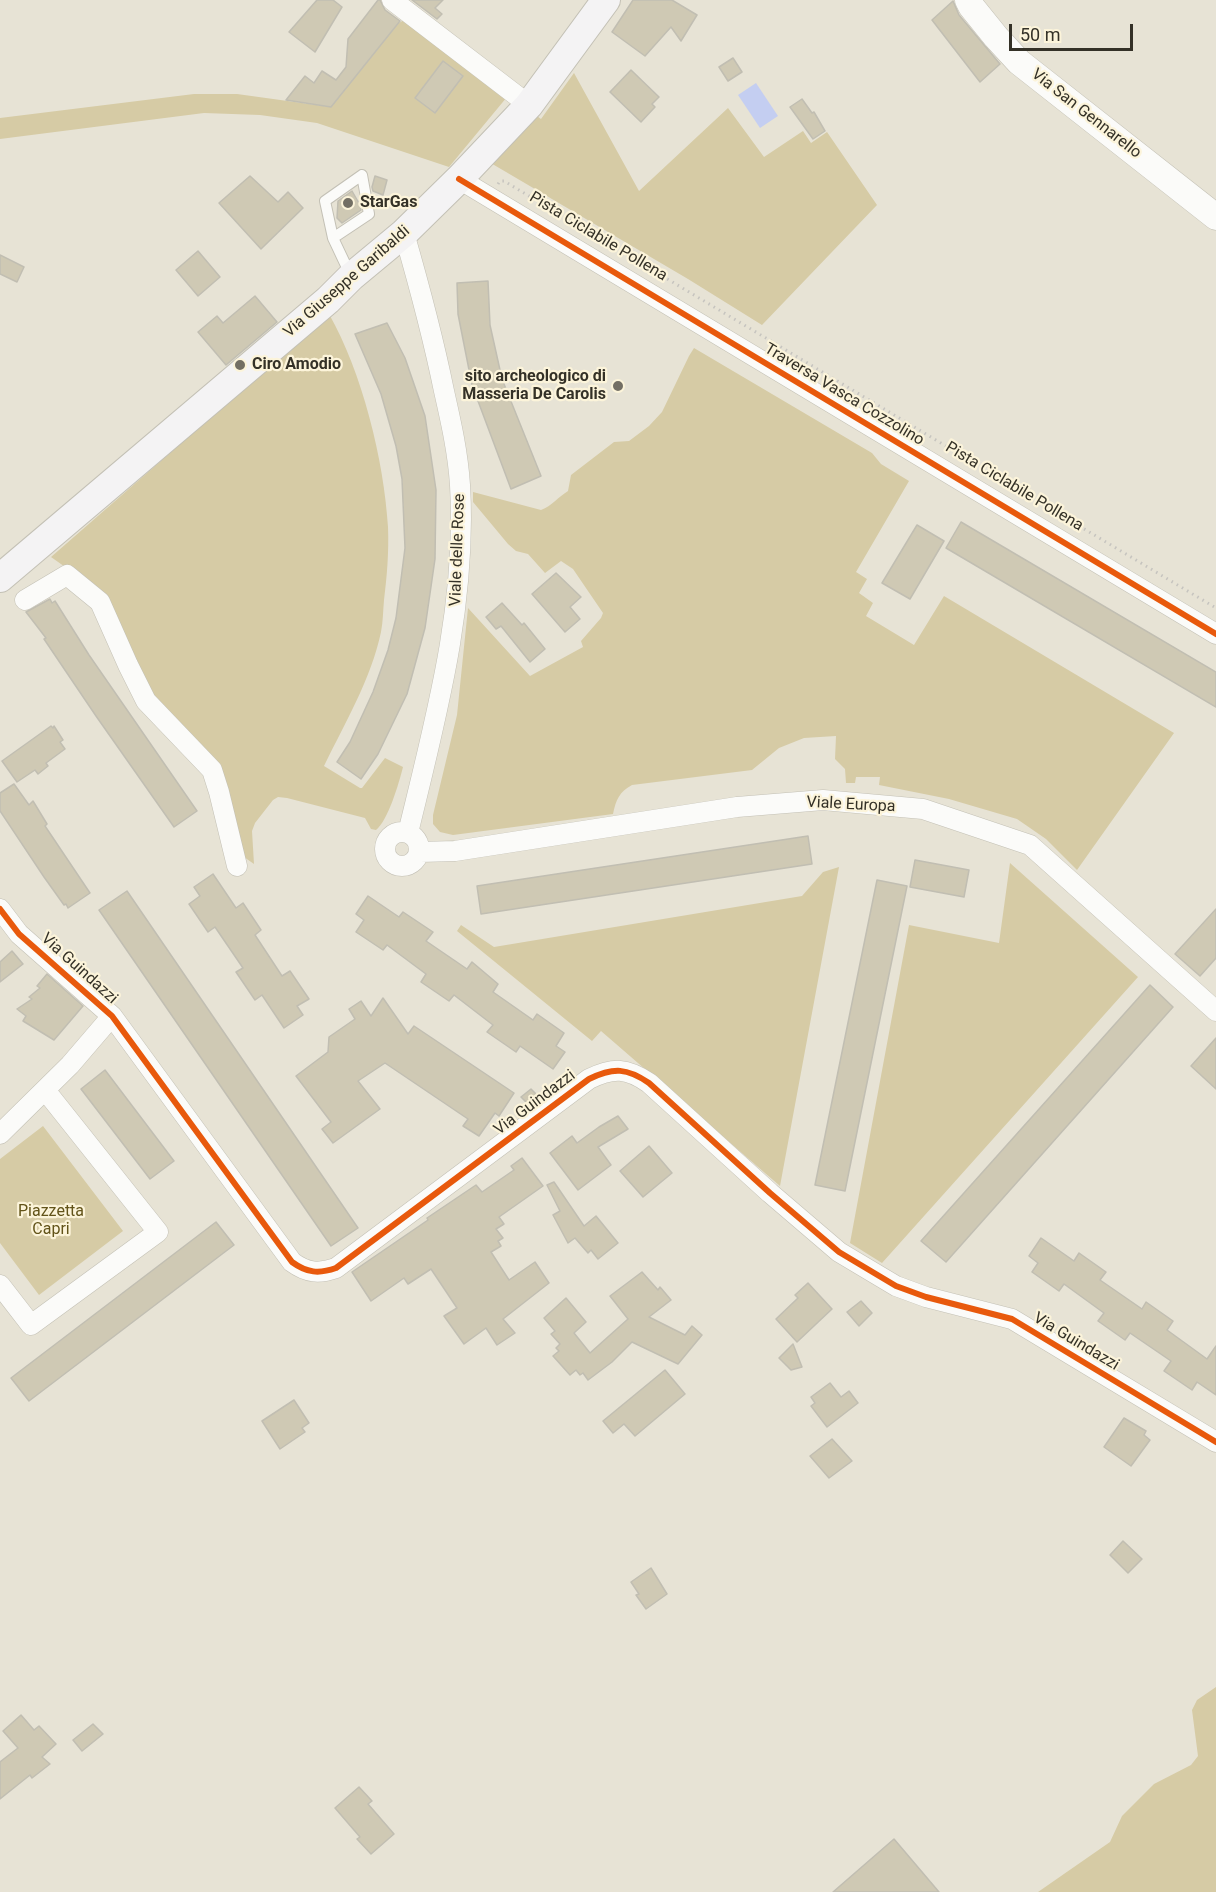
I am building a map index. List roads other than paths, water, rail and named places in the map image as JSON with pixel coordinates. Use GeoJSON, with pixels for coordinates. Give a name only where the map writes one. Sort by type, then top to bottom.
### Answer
{"type":"FeatureCollection","features":[{"type":"Feature","properties":{"kind":"main road","name":"Via Giuseppe Garibaldi"},"geometry":{"type":"LineString","coordinates":[[0,578],[404,233],[529,105],[606,0]]}},
{"type":"Feature","properties":{"kind":"street"},"geometry":{"type":"LineString","coordinates":[[392,0],[529,105]]}},
{"type":"Feature","properties":{"kind":"street","name":"Via San Gennarello"},"geometry":{"type":"LineString","coordinates":[[968,0],[970,6],[996,38],[1019,62],[1216,217]]}},
{"type":"Feature","properties":{"kind":"street","name":"Traversa Vasca Cozzolino"},"geometry":{"type":"LineString","coordinates":[[459,179],[1216,634]]}},
{"type":"Feature","properties":{"kind":"street","name":"Viale delle Rose"},"geometry":{"type":"LineString","coordinates":[[404,233],[430,323],[455,442],[460,483],[461,528],[452,638],[444,682],[408,833]]}},
{"type":"Feature","properties":{"kind":"street"},"geometry":{"type":"LineString","coordinates":[[25,600],[67,574],[100,602],[146,701],[212,770],[237,866]]}},
{"type":"Feature","properties":{"kind":"street","name":"Viale Europa"},"geometry":{"type":"LineString","coordinates":[[420,852],[455,851],[737,807],[823,800],[923,809],[1030,845],[1216,1011]]}},
{"type":"Feature","properties":{"kind":"street"},"geometry":{"type":"LineString","coordinates":[[402,832],[408,833],[417,840],[420,852],[413,863],[400,867],[388,860],[385,848],[390,837],[402,832]]}},
{"type":"Feature","properties":{"kind":"street","name":"Via Guindazzi"},"geometry":{"type":"LineString","coordinates":[[0,909],[19,934],[112,1016],[292,1262],[302,1269],[313,1273],[336,1268],[589,1079],[604,1072],[620,1070],[636,1074],[649,1083],[770,1194],[839,1252],[896,1286],[926,1297],[1012,1319],[1216,1442]]}},
{"type":"Feature","properties":{"kind":"street","name":"Via Guindazzi"},"geometry":{"type":"LineString","coordinates":[[0,1134],[70,1065],[112,1016]]}},
{"type":"Feature","properties":{"kind":"street"},"geometry":{"type":"LineString","coordinates":[[0,1285],[31,1325],[159,1232],[45,1090]]}},
{"type":"Feature","properties":{"kind":"lane"},"geometry":{"type":"LineString","coordinates":[[333,238],[369,214],[362,176],[325,201],[333,238],[351,277]]}},
{"type":"Feature","properties":{"kind":"water"},"geometry":{"type":"Polygon","coordinates":[[[756,83],[778,116],[760,128],[738,95],[756,83]]]}},
{"type":"Feature","properties":{"kind":"place","name":"StarGas"},"geometry":{"type":"Point","coordinates":[348,203]}},
{"type":"Feature","properties":{"kind":"place","name":"Ciro Amodio"},"geometry":{"type":"Point","coordinates":[240,365]}},
{"type":"Feature","properties":{"kind":"place","name":"sito archeologico di Masseria De Carolis"},"geometry":{"type":"Point","coordinates":[618,386]}},
{"type":"Feature","properties":{"kind":"park label","name":"Piazzetta Capri"},"geometry":{"type":"Point","coordinates":[51,1221]}}]}
